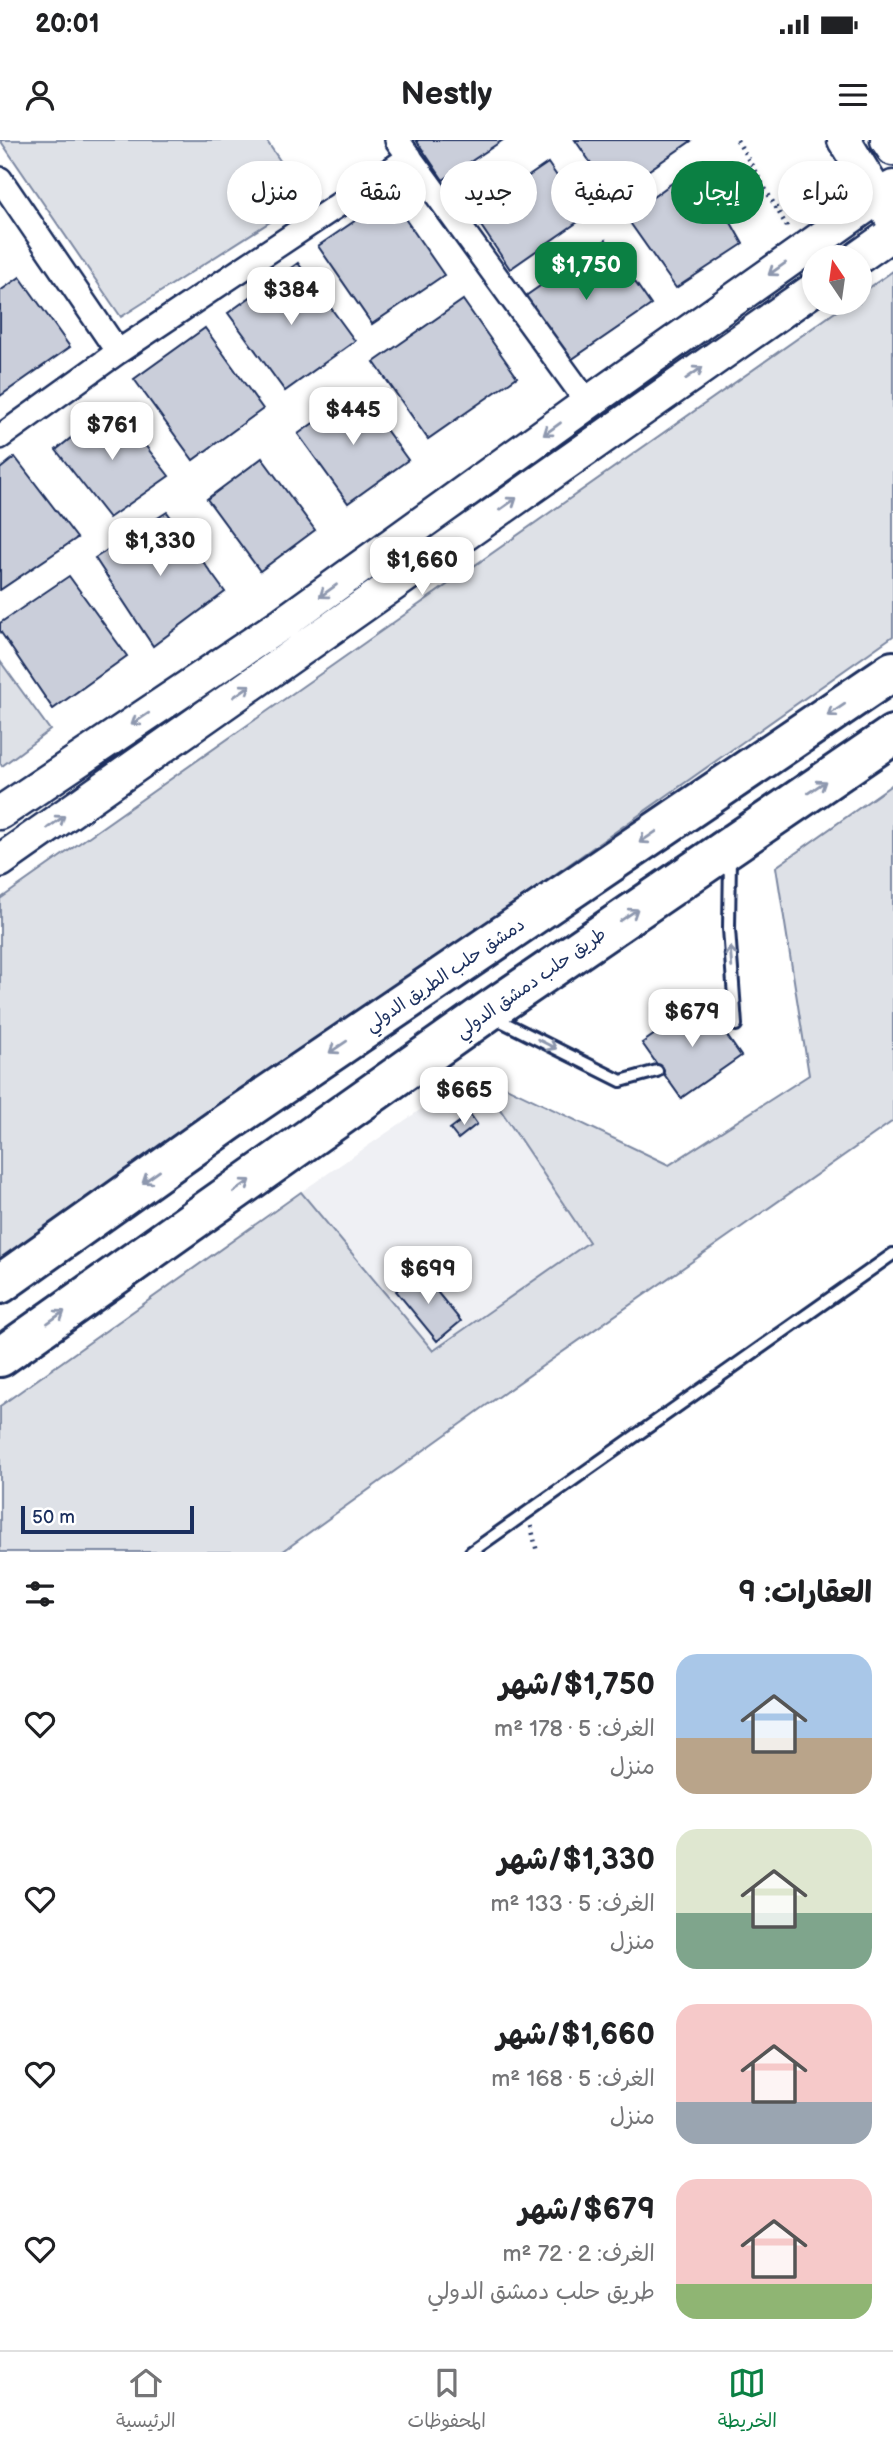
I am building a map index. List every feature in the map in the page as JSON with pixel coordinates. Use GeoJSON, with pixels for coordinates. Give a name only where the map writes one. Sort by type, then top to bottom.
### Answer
{"type":"FeatureCollection","features":[{"type":"Feature","properties":{"kind":"highway","name":"دمشق حلب الطريق الدولي"},"geometry":{"type":"LineString","coordinates":[[0,1284],[228,1122],[893,671]]}},
{"type":"Feature","properties":{"kind":"highway","name":"طريق حلب دمشق الدولي"},"geometry":{"type":"LineString","coordinates":[[0,1357],[486,1013],[893,735]]}},
{"type":"Feature","properties":{"kind":"street"},"geometry":{"type":"LineString","coordinates":[[814,245],[888,202],[844,140]]}},
{"type":"Feature","properties":{"kind":"street"},"geometry":{"type":"LineString","coordinates":[[887,140],[893,149]]}},
{"type":"Feature","properties":{"kind":"street"},"geometry":{"type":"LineString","coordinates":[[0,437],[403,149],[587,403]]}},
{"type":"Feature","properties":{"kind":"street"},"geometry":{"type":"LineString","coordinates":[[0,179],[118,352]]}},
{"type":"Feature","properties":{"kind":"street"},"geometry":{"type":"LineString","coordinates":[[872,248],[893,233]]}},
{"type":"Feature","properties":{"kind":"street"},"geometry":{"type":"LineString","coordinates":[[0,813],[283,623],[587,403],[802,252]]}},
{"type":"Feature","properties":{"kind":"street"},"geometry":{"type":"LineString","coordinates":[[0,861],[802,297]]}},
{"type":"Feature","properties":{"kind":"lane"},"geometry":{"type":"LineString","coordinates":[[730,846],[729,929],[736,1025]]}},
{"type":"Feature","properties":{"kind":"lane"},"geometry":{"type":"LineString","coordinates":[[486,1013],[621,1081],[657,1071]]}},
{"type":"Feature","properties":{"kind":"lane"},"geometry":{"type":"LineString","coordinates":[[471,1552],[893,1254]]}},
{"type":"Feature","properties":{"kind":"path"},"geometry":{"type":"LineString","coordinates":[[737,140],[802,252]]}},
{"type":"Feature","properties":{"kind":"shaded area"},"geometry":{"type":"Polygon","coordinates":[[[0,140],[266,140],[280,161],[227,161],[227,224],[267,224],[121,317],[0,140]]]}},
{"type":"Feature","properties":{"kind":"shaded area"},"geometry":{"type":"Polygon","coordinates":[[[893,271],[893,636],[0,1266],[0,899],[831,315],[872,315],[872,286],[893,271]]]}},
{"type":"Feature","properties":{"kind":"shaded area"},"geometry":{"type":"Polygon","coordinates":[[[0,661],[50,730],[2,766],[0,763],[0,661]]]}},
{"type":"Feature","properties":{"kind":"shaded area"},"geometry":{"type":"Polygon","coordinates":[[[893,784],[893,1121],[282,1552],[0,1552],[0,1406],[301,1192],[433,1351],[589,1242],[475,1072],[669,1165],[809,1075],[776,867],[893,784]]]}},
{"type":"Feature","properties":{"kind":"shaded area"},"geometry":{"type":"Polygon","coordinates":[[[475,1072],[589,1242],[433,1351],[301,1192],[475,1072]]]}},
{"type":"Feature","properties":{"kind":"building"},"geometry":{"type":"Polygon","coordinates":[[[416,140],[503,140],[472,161],[440,161],[440,176],[416,140]]]}},
{"type":"Feature","properties":{"kind":"building"},"geometry":{"type":"Polygon","coordinates":[[[575,140],[691,141],[657,165],[657,161],[590,161],[575,140]]]}},
{"type":"Feature","properties":{"kind":"building"},"geometry":{"type":"Polygon","coordinates":[[[548,163],[551,167],[551,224],[575,224],[510,269],[480,224],[537,224],[537,170],[548,163]]]}},
{"type":"Feature","properties":{"kind":"building"},"geometry":{"type":"Polygon","coordinates":[[[671,184],[671,224],[732,224],[743,244],[676,288],[631,224],[657,224],[657,194],[671,184]]]}},
{"type":"Feature","properties":{"kind":"building"},"geometry":{"type":"Polygon","coordinates":[[[350,224],[409,224],[444,275],[372,324],[318,246],[350,224]]]}},
{"type":"Feature","properties":{"kind":"building"},"geometry":{"type":"Polygon","coordinates":[[[606,240],[651,305],[565,364],[520,300],[606,240]]]}},
{"type":"Feature","properties":{"kind":"building"},"geometry":{"type":"Polygon","coordinates":[[[298,263],[355,341],[285,391],[228,313],[298,263]]]}},
{"type":"Feature","properties":{"kind":"building"},"geometry":{"type":"Polygon","coordinates":[[[20,277],[70,347],[0,396],[0,291],[20,277]]]}},
{"type":"Feature","properties":{"kind":"building"},"geometry":{"type":"Polygon","coordinates":[[[463,300],[517,377],[428,439],[374,362],[463,300]]]}},
{"type":"Feature","properties":{"kind":"building"},"geometry":{"type":"Polygon","coordinates":[[[205,328],[263,409],[193,460],[134,379],[205,328]]]}},
{"type":"Feature","properties":{"kind":"building"},"geometry":{"type":"Polygon","coordinates":[[[358,391],[408,460],[348,503],[298,434],[358,391]]]}},
{"type":"Feature","properties":{"kind":"building"},"geometry":{"type":"Polygon","coordinates":[[[113,404],[169,476],[109,518],[56,450],[113,404]]]}},
{"type":"Feature","properties":{"kind":"building"},"geometry":{"type":"Polygon","coordinates":[[[15,457],[77,538],[0,590],[0,469],[15,457]]]}},
{"type":"Feature","properties":{"kind":"building"},"geometry":{"type":"Polygon","coordinates":[[[262,458],[315,530],[260,571],[207,499],[262,458]]]}},
{"type":"Feature","properties":{"kind":"building"},"geometry":{"type":"Polygon","coordinates":[[[167,512],[225,592],[153,646],[95,558],[167,512]]]}},
{"type":"Feature","properties":{"kind":"building"},"geometry":{"type":"Polygon","coordinates":[[[69,576],[127,656],[53,709],[0,631],[0,623],[69,576]]]}},
{"type":"Feature","properties":{"kind":"building"},"geometry":{"type":"Polygon","coordinates":[[[703,1001],[741,1056],[681,1098],[642,1043],[703,1001]]]}},
{"type":"Feature","properties":{"kind":"building"},"geometry":{"type":"Polygon","coordinates":[[[470,1114],[477,1124],[458,1139],[450,1129],[470,1114]]]}},
{"type":"Feature","properties":{"kind":"building"},"geometry":{"type":"Polygon","coordinates":[[[420,1271],[461,1321],[437,1341],[396,1291],[420,1271]]]}}]}
